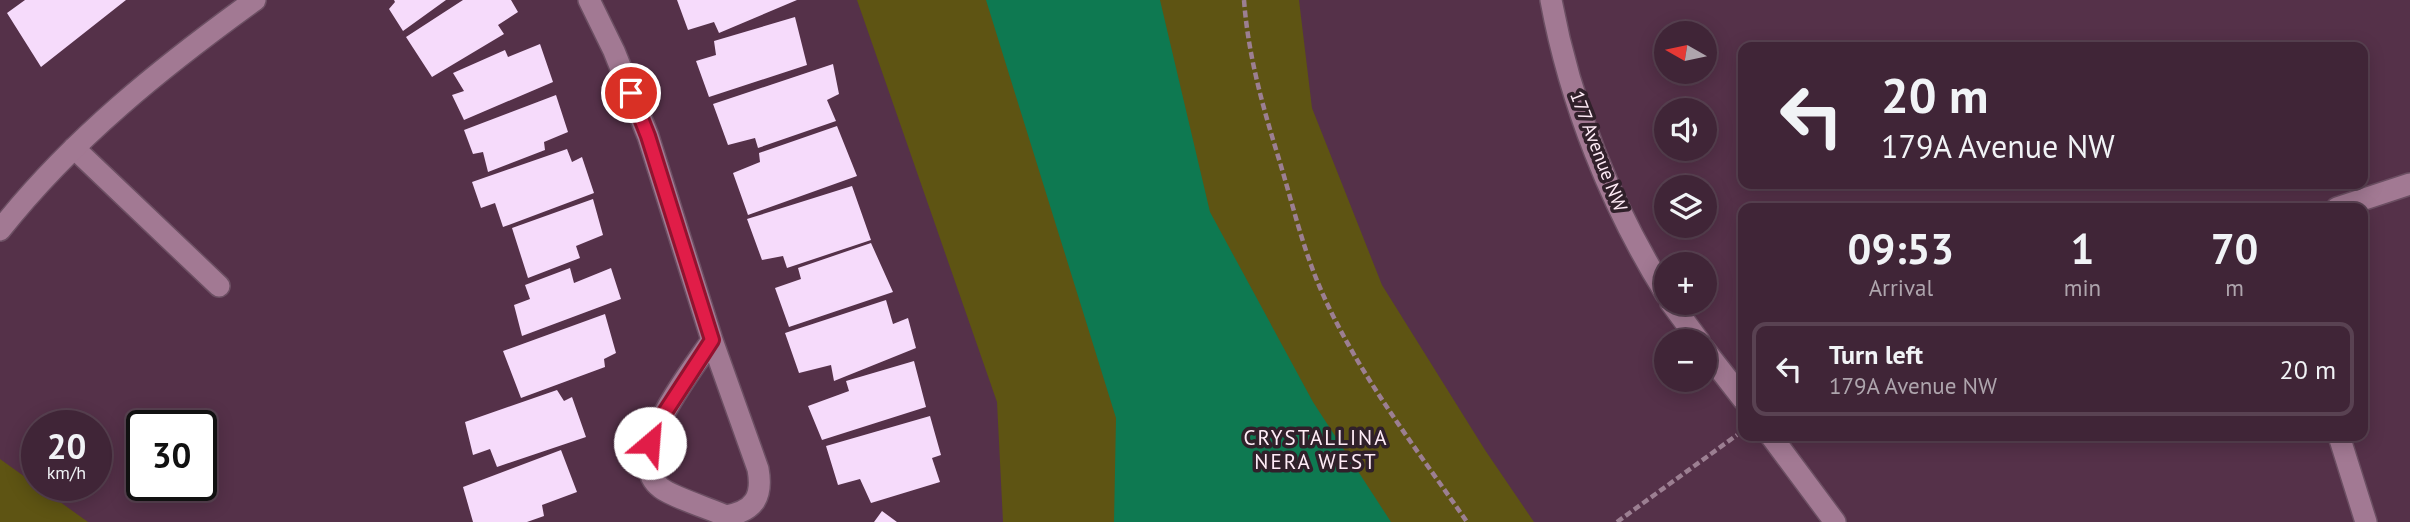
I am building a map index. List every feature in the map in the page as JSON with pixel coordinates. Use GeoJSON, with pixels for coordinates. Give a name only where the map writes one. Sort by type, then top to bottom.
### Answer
{"type":"FeatureCollection","features":[{"type":"Feature","properties":{"kind":"street"},"geometry":{"type":"LineString","coordinates":[[0,230],[74,148],[125,99],[189,47],[255,0]]}},
{"type":"Feature","properties":{"kind":"street"},"geometry":{"type":"LineString","coordinates":[[589,0],[614,51],[648,136],[712,340],[758,469],[761,486],[749,508],[726,516],[660,488],[651,474],[648,456],[650,443],[660,420],[712,340]]}},
{"type":"Feature","properties":{"kind":"street","name":"177 Avenue NW"},"geometry":{"type":"LineString","coordinates":[[1551,0],[1558,39],[1582,114],[1611,189],[1654,274]]}},
{"type":"Feature","properties":{"kind":"street"},"geometry":{"type":"LineString","coordinates":[[74,148],[219,286]]}},
{"type":"Feature","properties":{"kind":"street"},"geometry":{"type":"LineString","coordinates":[[2352,203],[2410,184]]}},
{"type":"Feature","properties":{"kind":"street"},"geometry":{"type":"LineString","coordinates":[[1717,366],[1738,393]]}},
{"type":"Feature","properties":{"kind":"street"},"geometry":{"type":"LineString","coordinates":[[1775,441],[1835,522]]}},
{"type":"Feature","properties":{"kind":"street"},"geometry":{"type":"LineString","coordinates":[[2341,441],[2366,522]]}},
{"type":"Feature","properties":{"kind":"path"},"geometry":{"type":"LineString","coordinates":[[1244,0],[1255,81],[1318,282],[1347,341],[1380,397],[1467,522]]}},
{"type":"Feature","properties":{"kind":"path"},"geometry":{"type":"LineString","coordinates":[[1617,522],[1737,435]]}},
{"type":"Feature","properties":{"kind":"shaded area"},"geometry":{"type":"Polygon","coordinates":[[[857,0],[1299,0],[1312,108],[1382,285],[1485,450],[1534,522],[1003,522],[997,402],[857,0]]]}},
{"type":"Feature","properties":{"kind":"shaded area"},"geometry":{"type":"Polygon","coordinates":[[[986,0],[1160,0],[1210,212],[1313,402],[1391,522],[1114,522],[1116,418],[986,0]]]}},
{"type":"Feature","properties":{"kind":"shaded area"},"geometry":{"type":"Polygon","coordinates":[[[0,459],[21,474],[21,501],[59,501],[88,522],[0,522],[0,459]]]}},
{"type":"Feature","properties":{"kind":"building"},"geometry":{"type":"Polygon","coordinates":[[[25,0],[126,0],[41,67],[7,13],[25,0]]]}},
{"type":"Feature","properties":{"kind":"building"},"geometry":{"type":"Polygon","coordinates":[[[394,0],[446,0],[403,31],[389,9],[394,0]]]}},
{"type":"Feature","properties":{"kind":"building"},"geometry":{"type":"Polygon","coordinates":[[[463,0],[511,0],[518,12],[498,25],[504,34],[432,77],[406,37],[463,0]]]}},
{"type":"Feature","properties":{"kind":"building"},"geometry":{"type":"Polygon","coordinates":[[[677,0],[797,0],[719,33],[714,22],[688,30],[677,0]]]}},
{"type":"Feature","properties":{"kind":"building"},"geometry":{"type":"Polygon","coordinates":[[[795,17],[807,65],[709,97],[696,61],[716,55],[714,41],[795,17]]]}},
{"type":"Feature","properties":{"kind":"building"},"geometry":{"type":"Polygon","coordinates":[[[540,44],[553,82],[464,120],[452,95],[464,91],[453,73],[505,50],[508,57],[540,44]]]}},
{"type":"Feature","properties":{"kind":"building"},"geometry":{"type":"Polygon","coordinates":[[[833,64],[839,94],[827,100],[836,121],[758,148],[755,138],[728,145],[713,104],[833,64]]]}},
{"type":"Feature","properties":{"kind":"building"},"geometry":{"type":"Polygon","coordinates":[[[556,95],[568,132],[544,142],[545,150],[488,172],[483,152],[473,154],[464,130],[556,95]]]}},
{"type":"Feature","properties":{"kind":"building"},"geometry":{"type":"Polygon","coordinates":[[[837,126],[857,176],[748,215],[733,173],[760,162],[759,153],[837,126]]]}},
{"type":"Feature","properties":{"kind":"building"},"geometry":{"type":"Polygon","coordinates":[[[567,149],[572,162],[582,157],[594,193],[503,227],[495,203],[481,208],[472,182],[567,149]]]}},
{"type":"Feature","properties":{"kind":"building"},"geometry":{"type":"Polygon","coordinates":[[[852,186],[871,240],[787,268],[783,256],[762,260],[747,219],[852,186]]]}},
{"type":"Feature","properties":{"kind":"building"},"geometry":{"type":"Polygon","coordinates":[[[593,199],[603,235],[576,246],[580,258],[528,278],[512,228],[593,199]]]}},
{"type":"Feature","properties":{"kind":"building"},"geometry":{"type":"Polygon","coordinates":[[[871,243],[893,292],[789,327],[775,288],[801,279],[798,268],[871,243]]]}},
{"type":"Feature","properties":{"kind":"building"},"geometry":{"type":"Polygon","coordinates":[[[570,268],[574,283],[611,268],[621,299],[522,336],[514,305],[530,299],[525,285],[570,268]]]}},
{"type":"Feature","properties":{"kind":"building"},"geometry":{"type":"Polygon","coordinates":[[[886,300],[893,324],[908,318],[916,348],[834,381],[831,365],[799,373],[785,333],[886,300]]]}},
{"type":"Feature","properties":{"kind":"building"},"geometry":{"type":"Polygon","coordinates":[[[605,314],[616,353],[604,359],[605,367],[521,398],[503,351],[605,314]]]}},
{"type":"Feature","properties":{"kind":"building"},"geometry":{"type":"Polygon","coordinates":[[[914,361],[926,407],[822,440],[808,406],[849,391],[846,381],[914,361]]]}},
{"type":"Feature","properties":{"kind":"building"},"geometry":{"type":"Polygon","coordinates":[[[557,390],[564,401],[572,397],[586,437],[497,467],[490,449],[473,455],[465,422],[557,390]]]}},
{"type":"Feature","properties":{"kind":"building"},"geometry":{"type":"Polygon","coordinates":[[[930,416],[941,455],[932,458],[940,482],[871,503],[860,479],[838,485],[826,446],[930,416]]]}},
{"type":"Feature","properties":{"kind":"building"},"geometry":{"type":"Polygon","coordinates":[[[561,450],[577,492],[542,505],[544,516],[527,522],[473,522],[463,487],[561,450]]]}},
{"type":"Feature","properties":{"kind":"building"},"geometry":{"type":"Polygon","coordinates":[[[882,511],[897,522],[874,522],[882,511]]]}},
{"type":"Feature","properties":{"kind":"district","name":"CRYSTALLINA NERA WEST"},"geometry":{"type":"Point","coordinates":[1316,449]}},
{"type":"Feature","properties":{"kind":"route"},"geometry":{"type":"LineString","coordinates":[[631,93],[648,136],[712,340],[660,420],[650,443]]}}]}
